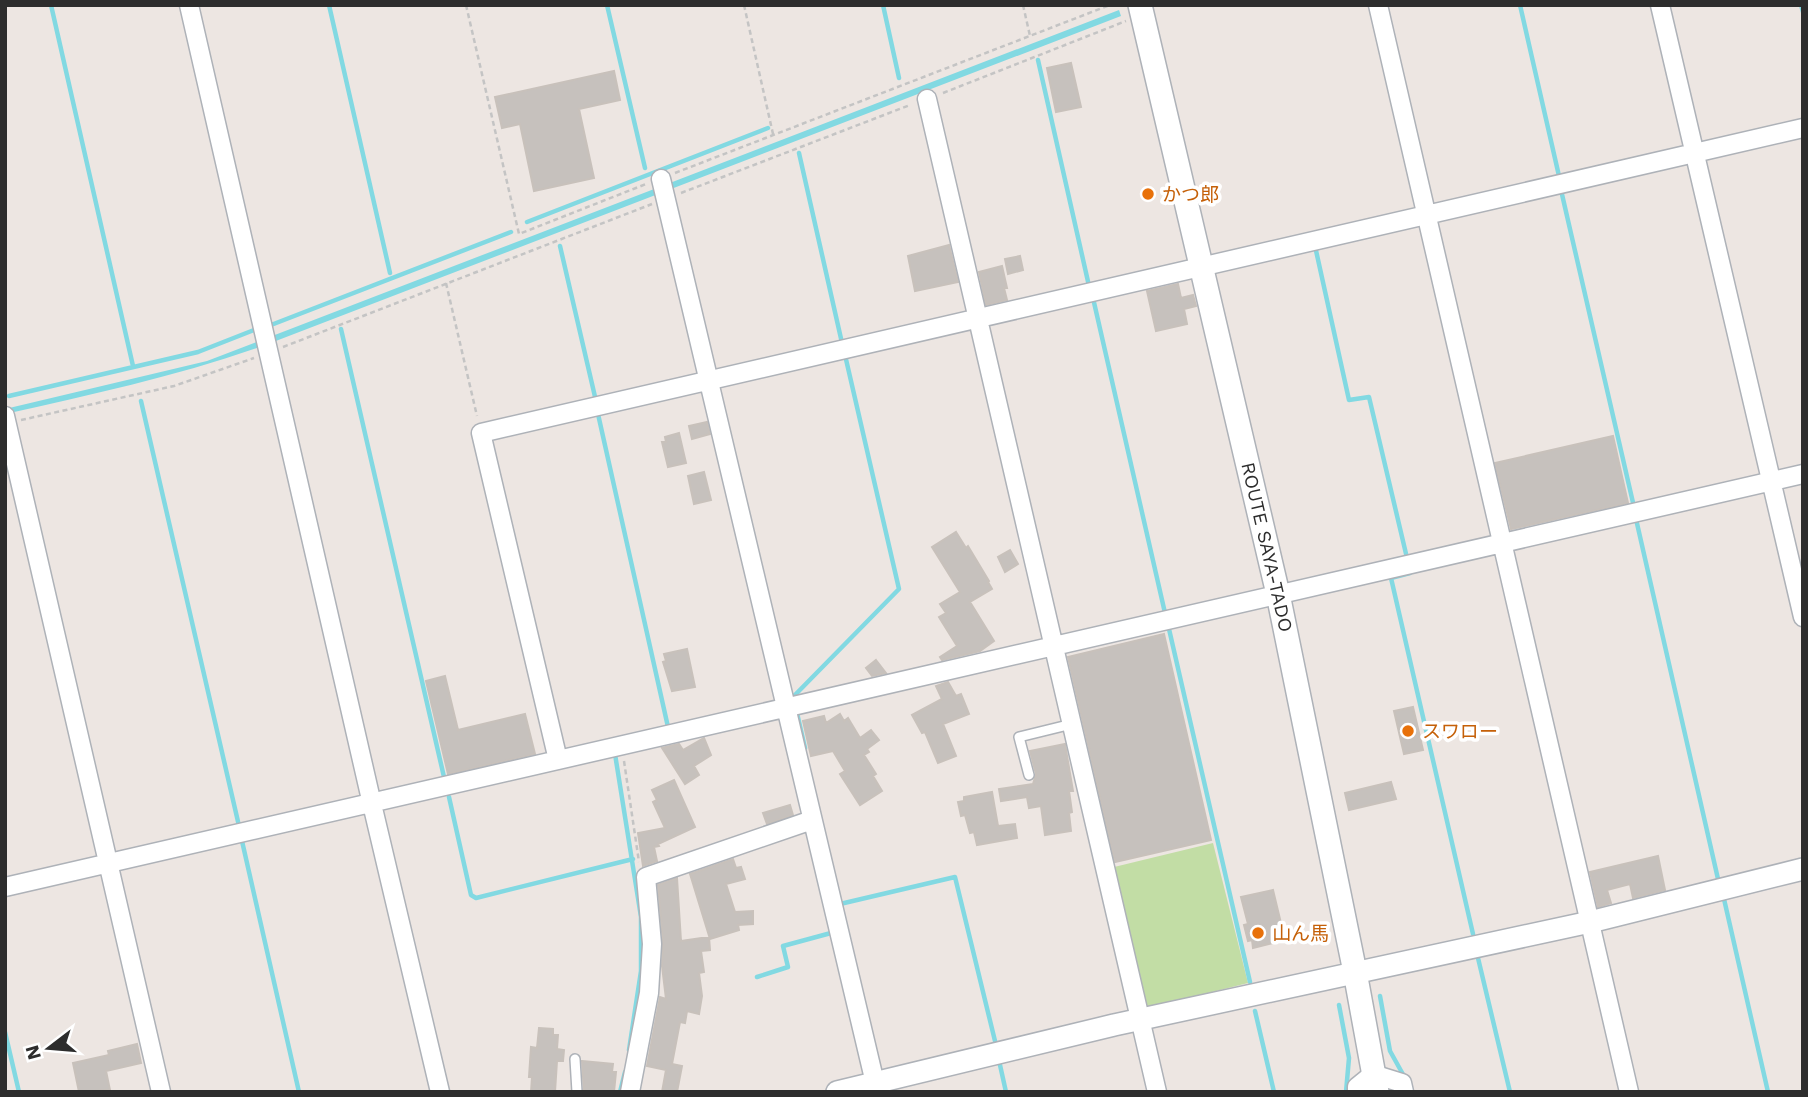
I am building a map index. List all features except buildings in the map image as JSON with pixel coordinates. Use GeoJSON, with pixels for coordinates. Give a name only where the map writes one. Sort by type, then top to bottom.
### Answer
{"type":"FeatureCollection","features":[{"type":"Feature","properties":{"kind":"main road","name":"ROUTE SAYA-TADO"},"geometry":{"type":"LineString","coordinates":[[1141,10],[1278,594],[1375,1083]]}},
{"type":"Feature","properties":{"kind":"street"},"geometry":{"type":"LineString","coordinates":[[189,5],[440,1092]]}},
{"type":"Feature","properties":{"kind":"street"},"geometry":{"type":"LineString","coordinates":[[1378,5],[1629,1092]]}},
{"type":"Feature","properties":{"kind":"street"},"geometry":{"type":"LineString","coordinates":[[1660,5],[1803,617]]}},
{"type":"Feature","properties":{"kind":"street"},"geometry":{"type":"LineString","coordinates":[[927,99],[1157,1092]]}},
{"type":"Feature","properties":{"kind":"street"},"geometry":{"type":"LineString","coordinates":[[558,760],[481,433],[1803,128]]}},
{"type":"Feature","properties":{"kind":"street"},"geometry":{"type":"LineString","coordinates":[[661,178],[875,1087]]}},
{"type":"Feature","properties":{"kind":"street"},"geometry":{"type":"LineString","coordinates":[[6,421],[161,1092]]}},
{"type":"Feature","properties":{"kind":"street"},"geometry":{"type":"LineString","coordinates":[[5,887],[1803,474]]}},
{"type":"Feature","properties":{"kind":"street"},"geometry":{"type":"LineString","coordinates":[[630,1092],[649,993],[652,944],[646,877],[812,820]]}},
{"type":"Feature","properties":{"kind":"street"},"geometry":{"type":"LineString","coordinates":[[836,1092],[875,1087],[1140,1020],[1590,922],[1803,869]]}},
{"type":"Feature","properties":{"kind":"street"},"geometry":{"type":"LineString","coordinates":[[1357,1092],[1357,1087],[1375,1083],[1402,1083],[1405,1092]]}},
{"type":"Feature","properties":{"kind":"lane"},"geometry":{"type":"LineString","coordinates":[[1029,775],[1018,737],[1072,724]]}},
{"type":"Feature","properties":{"kind":"lane"},"geometry":{"type":"LineString","coordinates":[[575,1059],[577,1092]]}},
{"type":"Feature","properties":{"kind":"path"},"geometry":{"type":"LineString","coordinates":[[466,5],[519,234],[1110,5]]}},
{"type":"Feature","properties":{"kind":"path"},"geometry":{"type":"LineString","coordinates":[[744,5],[773,134]]}},
{"type":"Feature","properties":{"kind":"path"},"geometry":{"type":"LineString","coordinates":[[1023,5],[1030,36]]}},
{"type":"Feature","properties":{"kind":"path"},"geometry":{"type":"LineString","coordinates":[[6,421],[174,386],[267,345],[446,284],[927,99],[1141,10]]}},
{"type":"Feature","properties":{"kind":"path"},"geometry":{"type":"LineString","coordinates":[[446,284],[481,433]]}},
{"type":"Feature","properties":{"kind":"path"},"geometry":{"type":"LineString","coordinates":[[621,747],[640,871],[646,877]]}},
{"type":"Feature","properties":{"kind":"green space"},"geometry":{"type":"Polygon","coordinates":[[[1213,843],[1248,983],[1148,1008],[1141,1004],[1110,868],[1213,843]]]}},
{"type":"Feature","properties":{"kind":"water"},"geometry":{"type":"Polygon","coordinates":[[[1119,10],[1121,16],[268,344],[170,374],[5,414],[5,409],[207,361],[1119,10]]]}},
{"type":"Feature","properties":{"kind":"waterway"},"geometry":{"type":"LineString","coordinates":[[51,5],[133,366]]}},
{"type":"Feature","properties":{"kind":"waterway"},"geometry":{"type":"LineString","coordinates":[[329,5],[390,273]]}},
{"type":"Feature","properties":{"kind":"waterway"},"geometry":{"type":"LineString","coordinates":[[607,5],[645,168]]}},
{"type":"Feature","properties":{"kind":"waterway"},"geometry":{"type":"LineString","coordinates":[[883,5],[899,78]]}},
{"type":"Feature","properties":{"kind":"waterway"},"geometry":{"type":"LineString","coordinates":[[1520,5],[1559,176]]}},
{"type":"Feature","properties":{"kind":"waterway"},"geometry":{"type":"LineString","coordinates":[[1801,5],[1803,12]]}},
{"type":"Feature","properties":{"kind":"waterway"},"geometry":{"type":"LineString","coordinates":[[1038,60],[1089,286]]}},
{"type":"Feature","properties":{"kind":"waterway"},"geometry":{"type":"LineString","coordinates":[[527,222],[768,128]]}},
{"type":"Feature","properties":{"kind":"waterway"},"geometry":{"type":"LineString","coordinates":[[799,153],[842,343]]}},
{"type":"Feature","properties":{"kind":"waterway"},"geometry":{"type":"LineString","coordinates":[[1561,190],[1634,507]]}},
{"type":"Feature","properties":{"kind":"waterway"},"geometry":{"type":"LineString","coordinates":[[271,325],[511,232]]}},
{"type":"Feature","properties":{"kind":"waterway"},"geometry":{"type":"LineString","coordinates":[[560,246],[596,401]]}},
{"type":"Feature","properties":{"kind":"waterway"},"geometry":{"type":"LineString","coordinates":[[1315,246],[1349,400],[1369,397],[1407,558]]}},
{"type":"Feature","properties":{"kind":"waterway"},"geometry":{"type":"LineString","coordinates":[[1093,298],[1165,613]]}},
{"type":"Feature","properties":{"kind":"waterway"},"geometry":{"type":"LineString","coordinates":[[341,329],[444,777]]}},
{"type":"Feature","properties":{"kind":"waterway"},"geometry":{"type":"LineString","coordinates":[[9,396],[198,352],[254,330]]}},
{"type":"Feature","properties":{"kind":"waterway"},"geometry":{"type":"LineString","coordinates":[[793,697],[899,589],[845,355]]}},
{"type":"Feature","properties":{"kind":"waterway"},"geometry":{"type":"LineString","coordinates":[[141,401],[239,826]]}},
{"type":"Feature","properties":{"kind":"waterway"},"geometry":{"type":"LineString","coordinates":[[598,414],[668,727]]}},
{"type":"Feature","properties":{"kind":"waterway"},"geometry":{"type":"LineString","coordinates":[[1636,519],[1718,879]]}},
{"type":"Feature","properties":{"kind":"waterway"},"geometry":{"type":"LineString","coordinates":[[1410,573],[1391,578],[1473,934]]}},
{"type":"Feature","properties":{"kind":"waterway"},"geometry":{"type":"LineString","coordinates":[[1169,629],[1250,982]]}},
{"type":"Feature","properties":{"kind":"waterway"},"geometry":{"type":"LineString","coordinates":[[797,713],[805,748]]}},
{"type":"Feature","properties":{"kind":"waterway"},"geometry":{"type":"LineString","coordinates":[[615,754],[641,917],[641,971],[629,1050]]}},
{"type":"Feature","properties":{"kind":"waterway"},"geometry":{"type":"LineString","coordinates":[[449,797],[471,895],[476,898],[633,859]]}},
{"type":"Feature","properties":{"kind":"waterway"},"geometry":{"type":"LineString","coordinates":[[242,841],[299,1092]]}},
{"type":"Feature","properties":{"kind":"waterway"},"geometry":{"type":"LineString","coordinates":[[840,904],[955,877],[995,1041]]}},
{"type":"Feature","properties":{"kind":"waterway"},"geometry":{"type":"LineString","coordinates":[[1724,899],[1768,1092]]}},
{"type":"Feature","properties":{"kind":"waterway"},"geometry":{"type":"LineString","coordinates":[[757,977],[788,967],[783,946],[831,933]]}},
{"type":"Feature","properties":{"kind":"waterway"},"geometry":{"type":"LineString","coordinates":[[1478,958],[1510,1092]]}},
{"type":"Feature","properties":{"kind":"waterway"},"geometry":{"type":"LineString","coordinates":[[1380,996],[1390,1051],[1405,1078]]}},
{"type":"Feature","properties":{"kind":"waterway"},"geometry":{"type":"LineString","coordinates":[[1339,1005],[1349,1058],[1346,1092]]}},
{"type":"Feature","properties":{"kind":"waterway"},"geometry":{"type":"LineString","coordinates":[[1255,1011],[1274,1092]]}},
{"type":"Feature","properties":{"kind":"waterway"},"geometry":{"type":"LineString","coordinates":[[5,1032],[19,1092]]}},
{"type":"Feature","properties":{"kind":"waterway"},"geometry":{"type":"LineString","coordinates":[[1000,1065],[1006,1092]]}},
{"type":"Feature","properties":{"kind":"waterway"},"geometry":{"type":"LineString","coordinates":[[620,1092],[625,1072]]}},
{"type":"Feature","properties":{"kind":"place","name":"かつ郎"},"geometry":{"type":"Point","coordinates":[1148,194]}},
{"type":"Feature","properties":{"kind":"place","name":"スワロー"},"geometry":{"type":"Point","coordinates":[1408,731]}},
{"type":"Feature","properties":{"kind":"place","name":"山ん馬"},"geometry":{"type":"Point","coordinates":[1258,933]}}]}
